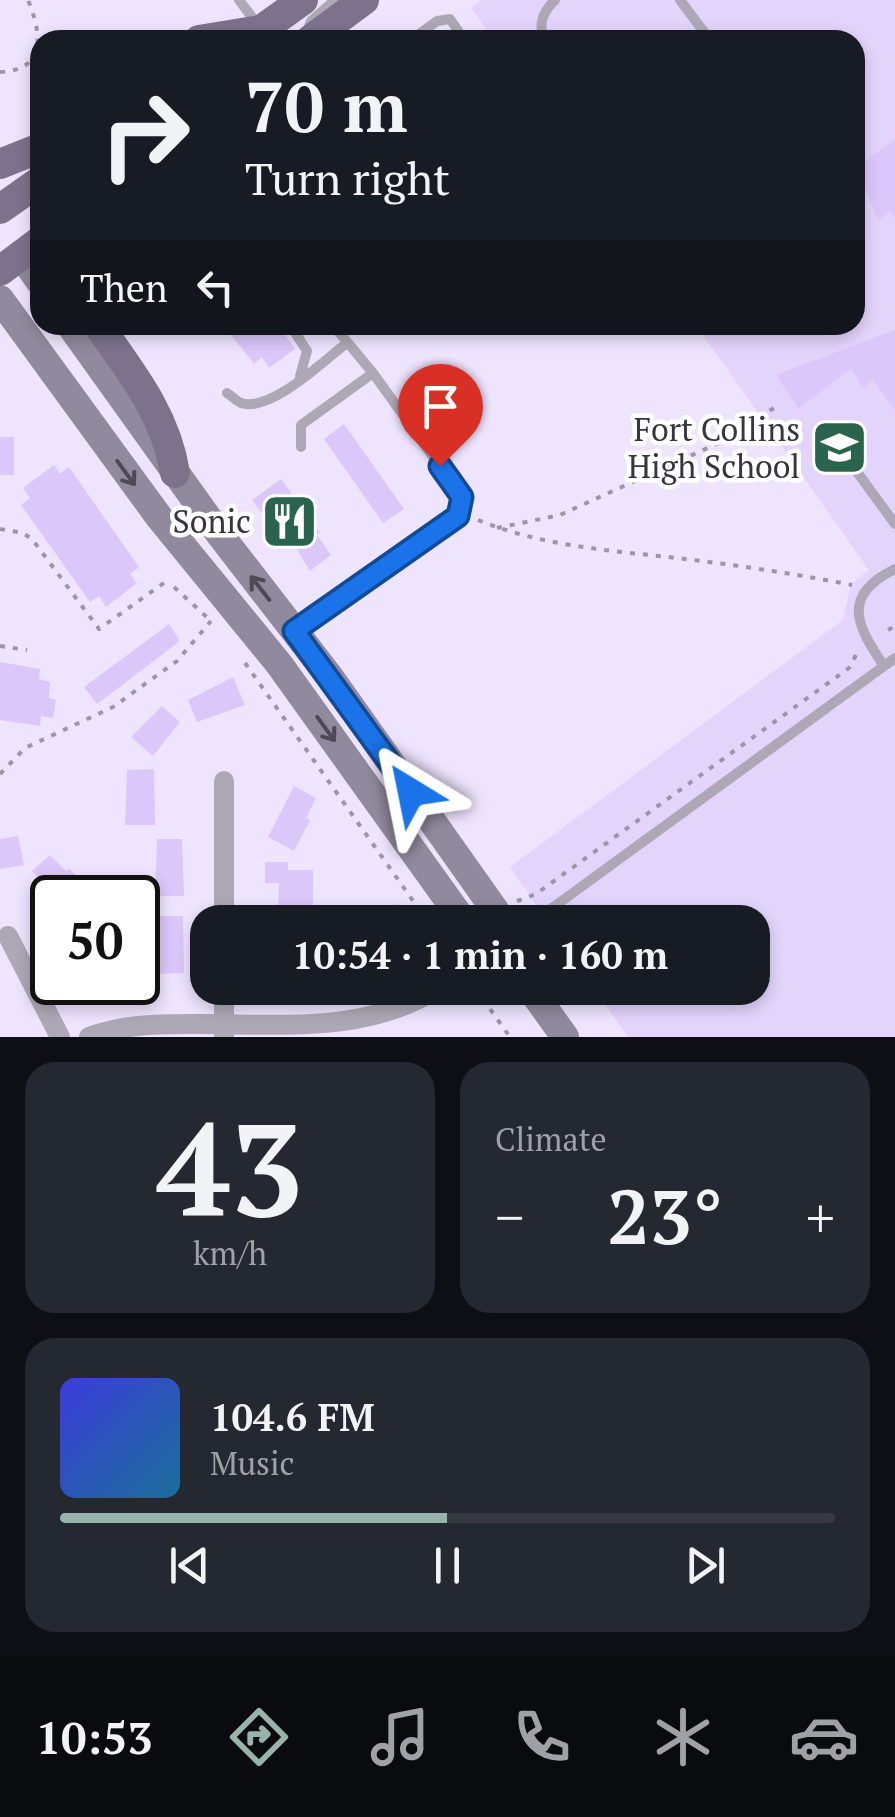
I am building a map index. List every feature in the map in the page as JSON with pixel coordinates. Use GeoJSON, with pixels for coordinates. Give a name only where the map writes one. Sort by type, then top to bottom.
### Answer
{"type":"FeatureCollection","features":[{"type":"Feature","properties":{"kind":"main road"},"geometry":{"type":"LineString","coordinates":[[261,30],[303,0]]}},
{"type":"Feature","properties":{"kind":"main road"},"geometry":{"type":"LineString","coordinates":[[321,30],[364,0]]}},
{"type":"Feature","properties":{"kind":"main road"},"geometry":{"type":"LineString","coordinates":[[0,164],[30,152]]}},
{"type":"Feature","properties":{"kind":"main road"},"geometry":{"type":"LineString","coordinates":[[0,209],[30,188]]}},
{"type":"Feature","properties":{"kind":"main road"},"geometry":{"type":"LineString","coordinates":[[0,223],[20,256]]}},
{"type":"Feature","properties":{"kind":"main road"},"geometry":{"type":"LineString","coordinates":[[0,299],[159,517],[279,664],[452,905]]}},
{"type":"Feature","properties":{"kind":"main road"},"geometry":{"type":"LineString","coordinates":[[77,335],[491,905]]}},
{"type":"Feature","properties":{"kind":"main road"},"geometry":{"type":"LineString","coordinates":[[105,335],[149,396],[171,444],[175,473]]}},
{"type":"Feature","properties":{"kind":"main road"},"geometry":{"type":"LineString","coordinates":[[542,1005],[565,1037]]}},
{"type":"Feature","properties":{"kind":"street"},"geometry":{"type":"LineString","coordinates":[[224,781],[224,905]]}},
{"type":"Feature","properties":{"kind":"street"},"geometry":{"type":"LineString","coordinates":[[8,936],[60,1037]]}},
{"type":"Feature","properties":{"kind":"street"},"geometry":{"type":"LineString","coordinates":[[89,1037],[138,1024],[224,1030],[342,1022],[406,1005]]}},
{"type":"Feature","properties":{"kind":"lane"},"geometry":{"type":"LineString","coordinates":[[240,0],[252,30]]}},
{"type":"Feature","properties":{"kind":"lane"},"geometry":{"type":"LineString","coordinates":[[309,30],[310,21],[335,0]]}},
{"type":"Feature","properties":{"kind":"lane"},"geometry":{"type":"LineString","coordinates":[[542,30],[544,14],[555,0]]}},
{"type":"Feature","properties":{"kind":"lane"},"geometry":{"type":"LineString","coordinates":[[680,0],[702,30]]}},
{"type":"Feature","properties":{"kind":"lane"},"geometry":{"type":"LineString","coordinates":[[425,30],[438,21],[450,20],[457,30]]}},
{"type":"Feature","properties":{"kind":"lane"},"geometry":{"type":"LineString","coordinates":[[296,335],[306,351],[305,366],[297,381]]}},
{"type":"Feature","properties":{"kind":"lane"},"geometry":{"type":"LineString","coordinates":[[294,631],[458,516],[462,497],[374,373],[341,335]]}},
{"type":"Feature","properties":{"kind":"lane"},"geometry":{"type":"LineString","coordinates":[[228,393],[241,403],[258,404],[275,398],[347,343]]}},
{"type":"Feature","properties":{"kind":"lane"},"geometry":{"type":"LineString","coordinates":[[301,447],[301,426],[374,373]]}},
{"type":"Feature","properties":{"kind":"lane"},"geometry":{"type":"LineString","coordinates":[[838,446],[895,524]]}},
{"type":"Feature","properties":{"kind":"lane"},"geometry":{"type":"LineString","coordinates":[[884,666],[859,628],[861,602],[869,585],[895,569]]}},
{"type":"Feature","properties":{"kind":"lane"},"geometry":{"type":"LineString","coordinates":[[556,905],[895,658]]}},
{"type":"Feature","properties":{"kind":"path"},"geometry":{"type":"LineString","coordinates":[[28,0],[37,30]]}},
{"type":"Feature","properties":{"kind":"path"},"geometry":{"type":"LineString","coordinates":[[0,72],[12,72],[30,59]]}},
{"type":"Feature","properties":{"kind":"path"},"geometry":{"type":"LineString","coordinates":[[497,528],[560,515],[724,442],[780,404]]}},
{"type":"Feature","properties":{"kind":"path"},"geometry":{"type":"LineString","coordinates":[[478,520],[578,547],[852,585]]}},
{"type":"Feature","properties":{"kind":"path"},"geometry":{"type":"LineString","coordinates":[[0,529],[23,532],[32,539],[98,630],[168,580]]}},
{"type":"Feature","properties":{"kind":"path"},"geometry":{"type":"LineString","coordinates":[[174,587],[218,624]]}},
{"type":"Feature","properties":{"kind":"path"},"geometry":{"type":"LineString","coordinates":[[0,774],[25,748],[114,708],[177,662],[211,621]]}},
{"type":"Feature","properties":{"kind":"path"},"geometry":{"type":"LineString","coordinates":[[888,630],[895,626]]}},
{"type":"Feature","properties":{"kind":"path"},"geometry":{"type":"LineString","coordinates":[[0,646],[28,650]]}},
{"type":"Feature","properties":{"kind":"path"},"geometry":{"type":"LineString","coordinates":[[520,898],[536,894],[850,668],[856,654]]}},
{"type":"Feature","properties":{"kind":"path"},"geometry":{"type":"LineString","coordinates":[[240,656],[416,905]]}},
{"type":"Feature","properties":{"kind":"path"},"geometry":{"type":"LineString","coordinates":[[488,1005],[510,1037]]}},
{"type":"Feature","properties":{"kind":"shaded area","name":"Fort Collins High School"},"geometry":{"type":"Polygon","coordinates":[[[481,0],[895,0],[895,1037],[628,1037],[605,1005],[770,1005],[770,905],[536,905],[510,867],[843,620],[851,584],[869,570],[703,335],[865,335],[865,30],[487,30],[471,8],[481,0]]]}},
{"type":"Feature","properties":{"kind":"building"},"geometry":{"type":"Polygon","coordinates":[[[895,139],[895,218],[890,211],[878,220],[865,187],[865,161],[895,139]]]}},
{"type":"Feature","properties":{"kind":"building"},"geometry":{"type":"Polygon","coordinates":[[[895,330],[895,410],[873,380],[863,387],[851,369],[798,408],[776,375],[895,330]]]}},
{"type":"Feature","properties":{"kind":"building"},"geometry":{"type":"Polygon","coordinates":[[[231,335],[285,335],[295,349],[269,368],[262,357],[254,364],[231,335]]]}},
{"type":"Feature","properties":{"kind":"building"},"geometry":{"type":"Polygon","coordinates":[[[344,424],[404,509],[383,523],[324,439],[344,424]]]}},
{"type":"Feature","properties":{"kind":"building"},"geometry":{"type":"Polygon","coordinates":[[[0,437],[14,437],[14,475],[0,475],[0,437]]]}},
{"type":"Feature","properties":{"kind":"building"},"geometry":{"type":"Polygon","coordinates":[[[54,465],[60,474],[69,467],[139,567],[130,574],[137,583],[106,607],[99,596],[90,602],[21,505],[30,498],[23,488],[54,465]]]}},
{"type":"Feature","properties":{"kind":"building","name":"Sonic"},"geometry":{"type":"Polygon","coordinates":[[[281,479],[320,532],[317,535],[331,555],[310,571],[284,528],[276,533],[252,500],[281,479]]]}},
{"type":"Feature","properties":{"kind":"building"},"geometry":{"type":"Polygon","coordinates":[[[169,624],[180,641],[97,704],[84,687],[169,624]]]}},
{"type":"Feature","properties":{"kind":"building"},"geometry":{"type":"Polygon","coordinates":[[[0,662],[40,669],[39,679],[50,682],[49,698],[56,700],[53,718],[41,716],[40,726],[0,720],[0,662]]]}},
{"type":"Feature","properties":{"kind":"building"},"geometry":{"type":"Polygon","coordinates":[[[233,677],[245,705],[197,722],[188,700],[233,677]]]}},
{"type":"Feature","properties":{"kind":"building"},"geometry":{"type":"Polygon","coordinates":[[[162,706],[180,722],[153,756],[131,737],[162,706]]]}},
{"type":"Feature","properties":{"kind":"building"},"geometry":{"type":"Polygon","coordinates":[[[154,769],[155,825],[125,825],[127,770],[154,769]]]}},
{"type":"Feature","properties":{"kind":"building"},"geometry":{"type":"Polygon","coordinates":[[[294,786],[316,798],[294,851],[268,837],[294,786]]]}},
{"type":"Feature","properties":{"kind":"building"},"geometry":{"type":"Polygon","coordinates":[[[18,836],[24,865],[0,869],[0,839],[18,836]]]}},
{"type":"Feature","properties":{"kind":"building"},"geometry":{"type":"Polygon","coordinates":[[[157,839],[182,839],[184,896],[160,896],[160,875],[156,875],[157,839]]]}},
{"type":"Feature","properties":{"kind":"building"},"geometry":{"type":"Polygon","coordinates":[[[50,855],[76,875],[36,875],[32,871],[50,855]]]}},
{"type":"Feature","properties":{"kind":"building"},"geometry":{"type":"Polygon","coordinates":[[[265,862],[288,862],[288,870],[313,870],[313,905],[278,905],[279,883],[265,883],[265,862]]]}},
{"type":"Feature","properties":{"kind":"building"},"geometry":{"type":"Polygon","coordinates":[[[160,916],[183,916],[184,973],[160,974],[160,916]]]}},
{"type":"Feature","properties":{"kind":"place","name":"Fort Collins High School"},"geometry":{"type":"Point","coordinates":[839,447]}},
{"type":"Feature","properties":{"kind":"place","name":"Sonic"},"geometry":{"type":"Point","coordinates":[290,521]}},
{"type":"Feature","properties":{"kind":"route"},"geometry":{"type":"LineString","coordinates":[[411,792],[294,631],[458,516],[462,497],[440,466]]}}]}
